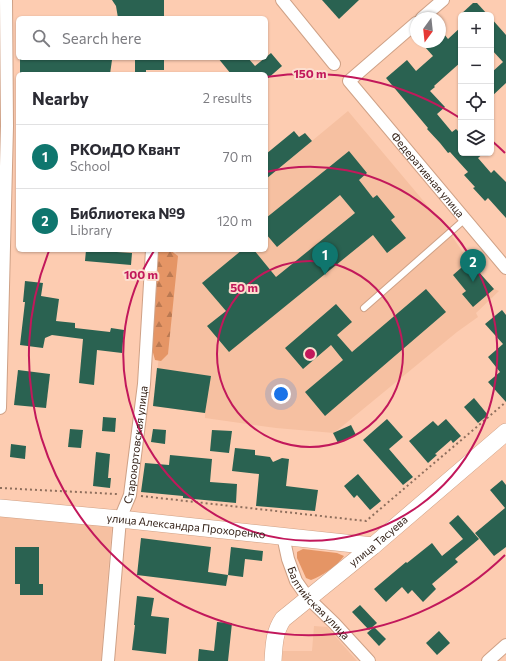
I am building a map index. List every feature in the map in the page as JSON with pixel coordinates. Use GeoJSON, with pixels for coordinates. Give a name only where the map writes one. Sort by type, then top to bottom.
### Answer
{"type":"FeatureCollection","features":[{"type":"Feature","properties":{"kind":"street"},"geometry":{"type":"LineString","coordinates":[[0,408],[8,126],[6,0]]}},
{"type":"Feature","properties":{"kind":"street"},"geometry":{"type":"LineString","coordinates":[[282,0],[334,64]]}},
{"type":"Feature","properties":{"kind":"street"},"geometry":{"type":"LineString","coordinates":[[429,12],[443,0]]}},
{"type":"Feature","properties":{"kind":"street","name":"Федеративная улица"},"geometry":{"type":"LineString","coordinates":[[410,28],[349,81],[464,220],[506,268]]}},
{"type":"Feature","properties":{"kind":"street","name":"Староюртовская улица"},"geometry":{"type":"LineString","coordinates":[[108,661],[120,518],[130,495],[144,384],[152,252]]}},
{"type":"Feature","properties":{"kind":"street","name":"улица Тасуева"},"geometry":{"type":"LineString","coordinates":[[273,661],[275,636],[278,626],[283,619],[373,546],[506,432]]}},
{"type":"Feature","properties":{"kind":"street","name":"улица Александра Прохоренко"},"geometry":{"type":"LineString","coordinates":[[0,508],[120,518],[373,546]]}},
{"type":"Feature","properties":{"kind":"street","name":"Балтийская улица"},"geometry":{"type":"LineString","coordinates":[[283,536],[288,559],[296,581],[308,598],[334,623],[369,661]]}},
{"type":"Feature","properties":{"kind":"street"},"geometry":{"type":"LineString","coordinates":[[488,661],[506,645]]}},
{"type":"Feature","properties":{"kind":"lane"},"geometry":{"type":"LineString","coordinates":[[364,308],[464,220]]}},
{"type":"Feature","properties":{"kind":"path"},"geometry":{"type":"LineString","coordinates":[[0,488],[130,495],[366,522],[506,402]]}},
{"type":"Feature","properties":{"kind":"shaded area"},"geometry":{"type":"Polygon","coordinates":[[[348,111],[447,229],[469,261],[494,289],[499,291],[476,313],[478,317],[457,332],[334,433],[276,428],[205,418],[205,413],[153,406],[171,257],[177,252],[268,252],[268,177],[348,111]]]}},
{"type":"Feature","properties":{"kind":"shaded area"},"geometry":{"type":"Polygon","coordinates":[[[0,514],[112,524],[101,661],[0,661],[0,514]]]}},
{"type":"Feature","properties":{"kind":"shaded area"},"geometry":{"type":"Polygon","coordinates":[[[314,626],[327,627],[357,661],[282,661],[283,651],[312,651],[314,626]]]}},
{"type":"Feature","properties":{"kind":"green space"},"geometry":{"type":"Polygon","coordinates":[[[157,252],[173,252],[178,256],[168,354],[161,361],[155,360],[152,349],[158,266],[154,257],[157,252]]]}},
{"type":"Feature","properties":{"kind":"green space"},"geometry":{"type":"Polygon","coordinates":[[[303,549],[337,553],[344,556],[329,570],[311,580],[306,578],[297,558],[297,552],[303,549]]]}},
{"type":"Feature","properties":{"kind":"building"},"geometry":{"type":"Polygon","coordinates":[[[112,0],[164,0],[164,16],[118,16],[116,6],[112,0]]]}},
{"type":"Feature","properties":{"kind":"building"},"geometry":{"type":"Polygon","coordinates":[[[322,0],[359,0],[339,19],[322,0]]]}},
{"type":"Feature","properties":{"kind":"building"},"geometry":{"type":"Polygon","coordinates":[[[473,3],[477,3],[485,12],[463,12],[473,3]]]}},
{"type":"Feature","properties":{"kind":"building"},"geometry":{"type":"Polygon","coordinates":[[[494,21],[506,35],[506,83],[494,94],[494,70],[503,62],[494,52],[494,21]]]}},
{"type":"Feature","properties":{"kind":"building"},"geometry":{"type":"Polygon","coordinates":[[[458,30],[458,65],[430,91],[445,107],[437,114],[452,132],[456,129],[458,131],[458,156],[480,156],[478,158],[491,173],[494,170],[506,182],[506,218],[488,198],[485,201],[473,188],[475,187],[464,175],[468,172],[450,152],[448,153],[427,129],[428,128],[386,78],[407,60],[416,71],[433,56],[426,48],[446,48],[446,36],[448,39],[458,30]]]}},
{"type":"Feature","properties":{"kind":"building"},"geometry":{"type":"Polygon","coordinates":[[[271,53],[282,66],[268,78],[268,72],[229,72],[220,60],[250,60],[255,66],[262,60],[268,60],[268,55],[271,53]]]}},
{"type":"Feature","properties":{"kind":"building"},"geometry":{"type":"Polygon","coordinates":[[[20,60],[112,60],[110,72],[20,72],[20,60]]]}},
{"type":"Feature","properties":{"kind":"building"},"geometry":{"type":"Polygon","coordinates":[[[135,60],[164,60],[164,70],[146,70],[146,72],[135,72],[135,60]]]}},
{"type":"Feature","properties":{"kind":"building"},"geometry":{"type":"Polygon","coordinates":[[[294,131],[299,137],[305,133],[312,141],[268,177],[268,152],[294,131]]]}},
{"type":"Feature","properties":{"kind":"building"},"geometry":{"type":"Polygon","coordinates":[[[349,151],[367,173],[359,180],[373,198],[377,195],[395,217],[391,220],[406,238],[387,253],[373,235],[229,352],[207,326],[226,311],[202,283],[240,252],[256,252],[276,277],[355,213],[340,195],[277,247],[268,236],[268,216],[349,151]]]}},
{"type":"Feature","properties":{"kind":"building"},"geometry":{"type":"Polygon","coordinates":[[[86,252],[132,253],[131,265],[85,261],[86,252]]]}},
{"type":"Feature","properties":{"kind":"building"},"geometry":{"type":"Polygon","coordinates":[[[469,261],[494,289],[473,307],[462,294],[466,291],[453,275],[469,261]]]}},
{"type":"Feature","properties":{"kind":"building"},"geometry":{"type":"Polygon","coordinates":[[[25,281],[43,283],[41,296],[59,299],[56,321],[75,323],[75,328],[110,332],[111,328],[124,330],[122,353],[97,350],[94,385],[79,383],[83,339],[52,335],[45,338],[43,348],[20,345],[25,302],[23,302],[25,281]]]}},
{"type":"Feature","properties":{"kind":"building"},"geometry":{"type":"Polygon","coordinates":[[[426,289],[446,312],[325,416],[305,392],[343,360],[331,345],[303,369],[285,348],[336,304],[352,322],[337,335],[352,352],[426,289]]]}},
{"type":"Feature","properties":{"kind":"building"},"geometry":{"type":"Polygon","coordinates":[[[502,310],[506,315],[506,402],[488,382],[500,372],[488,357],[503,344],[485,324],[502,310]]]}},
{"type":"Feature","properties":{"kind":"building"},"geometry":{"type":"Polygon","coordinates":[[[157,368],[211,376],[205,413],[153,406],[157,368]]]}},
{"type":"Feature","properties":{"kind":"building"},"geometry":{"type":"Polygon","coordinates":[[[18,370],[50,374],[46,408],[14,405],[18,370]]]}},
{"type":"Feature","properties":{"kind":"building"},"geometry":{"type":"Polygon","coordinates":[[[474,398],[488,415],[478,423],[464,407],[474,398]]]}},
{"type":"Feature","properties":{"kind":"building"},"geometry":{"type":"Polygon","coordinates":[[[103,417],[116,418],[115,432],[102,431],[103,417]]]}},
{"type":"Feature","properties":{"kind":"building"},"geometry":{"type":"Polygon","coordinates":[[[387,419],[403,437],[389,449],[413,477],[403,485],[363,440],[387,419]]]}},
{"type":"Feature","properties":{"kind":"building"},"geometry":{"type":"Polygon","coordinates":[[[446,419],[461,436],[453,443],[451,440],[435,454],[437,455],[428,463],[409,441],[433,421],[438,426],[446,419]]]}},
{"type":"Feature","properties":{"kind":"building"},"geometry":{"type":"Polygon","coordinates":[[[351,425],[356,435],[338,443],[333,433],[351,425]]]}},
{"type":"Feature","properties":{"kind":"building"},"geometry":{"type":"Polygon","coordinates":[[[70,429],[83,430],[81,448],[68,447],[70,429]]]}},
{"type":"Feature","properties":{"kind":"building"},"geometry":{"type":"Polygon","coordinates":[[[153,429],[166,430],[165,444],[151,442],[153,429]]]}},
{"type":"Feature","properties":{"kind":"building"},"geometry":{"type":"Polygon","coordinates":[[[212,430],[232,431],[229,453],[210,451],[212,430]]]}},
{"type":"Feature","properties":{"kind":"building"},"geometry":{"type":"Polygon","coordinates":[[[11,444],[26,446],[25,459],[10,457],[11,444]]]}},
{"type":"Feature","properties":{"kind":"building"},"geometry":{"type":"Polygon","coordinates":[[[235,448],[255,450],[255,455],[270,457],[273,462],[282,458],[289,459],[286,486],[318,490],[315,511],[256,506],[259,474],[232,471],[235,448]]]}},
{"type":"Feature","properties":{"kind":"building"},"geometry":{"type":"Polygon","coordinates":[[[96,452],[110,454],[108,478],[111,478],[110,488],[93,486],[96,452]]]}},
{"type":"Feature","properties":{"kind":"building"},"geometry":{"type":"Polygon","coordinates":[[[170,455],[212,459],[210,482],[237,484],[236,503],[141,492],[145,463],[169,465],[170,455]]]}},
{"type":"Feature","properties":{"kind":"building"},"geometry":{"type":"Polygon","coordinates":[[[358,474],[381,501],[370,510],[357,495],[354,498],[344,486],[358,474]]]}},
{"type":"Feature","properties":{"kind":"building"},"geometry":{"type":"Polygon","coordinates":[[[502,480],[506,485],[506,547],[494,556],[475,533],[505,508],[490,490],[502,480]]]}},
{"type":"Feature","properties":{"kind":"building"},"geometry":{"type":"Polygon","coordinates":[[[458,515],[479,539],[455,559],[458,562],[432,584],[436,589],[423,602],[412,590],[408,594],[402,587],[386,602],[374,589],[406,562],[407,563],[432,543],[442,556],[463,539],[449,523],[458,515]]]}},
{"type":"Feature","properties":{"kind":"building"},"geometry":{"type":"Polygon","coordinates":[[[141,538],[211,547],[208,572],[228,575],[226,586],[137,575],[141,538]]]}},
{"type":"Feature","properties":{"kind":"building"},"geometry":{"type":"Polygon","coordinates":[[[15,547],[39,547],[39,584],[43,584],[43,595],[20,595],[20,584],[15,584],[15,547]]]}},
{"type":"Feature","properties":{"kind":"building"},"geometry":{"type":"Polygon","coordinates":[[[231,547],[263,551],[262,561],[245,559],[243,577],[228,575],[231,547]]]}},
{"type":"Feature","properties":{"kind":"building"},"geometry":{"type":"Polygon","coordinates":[[[137,596],[154,598],[151,616],[169,618],[166,654],[132,650],[137,596]]]}},
{"type":"Feature","properties":{"kind":"building"},"geometry":{"type":"Polygon","coordinates":[[[360,605],[377,623],[369,630],[352,612],[360,605]]]}},
{"type":"Feature","properties":{"kind":"building"},"geometry":{"type":"Polygon","coordinates":[[[217,622],[232,623],[228,661],[198,661],[199,649],[214,651],[217,622]]]}},
{"type":"Feature","properties":{"kind":"building"},"geometry":{"type":"Polygon","coordinates":[[[374,627],[386,639],[379,646],[367,633],[374,627]]]}},
{"type":"Feature","properties":{"kind":"building"},"geometry":{"type":"Polygon","coordinates":[[[439,631],[450,643],[437,655],[426,643],[439,631]]]}},
{"type":"Feature","properties":{"kind":"place","name":"РКОиДО Квант"},"geometry":{"type":"Point","coordinates":[325,275]}},
{"type":"Feature","properties":{"kind":"place","name":"Библиотека №9"},"geometry":{"type":"Point","coordinates":[473,282]}}]}
